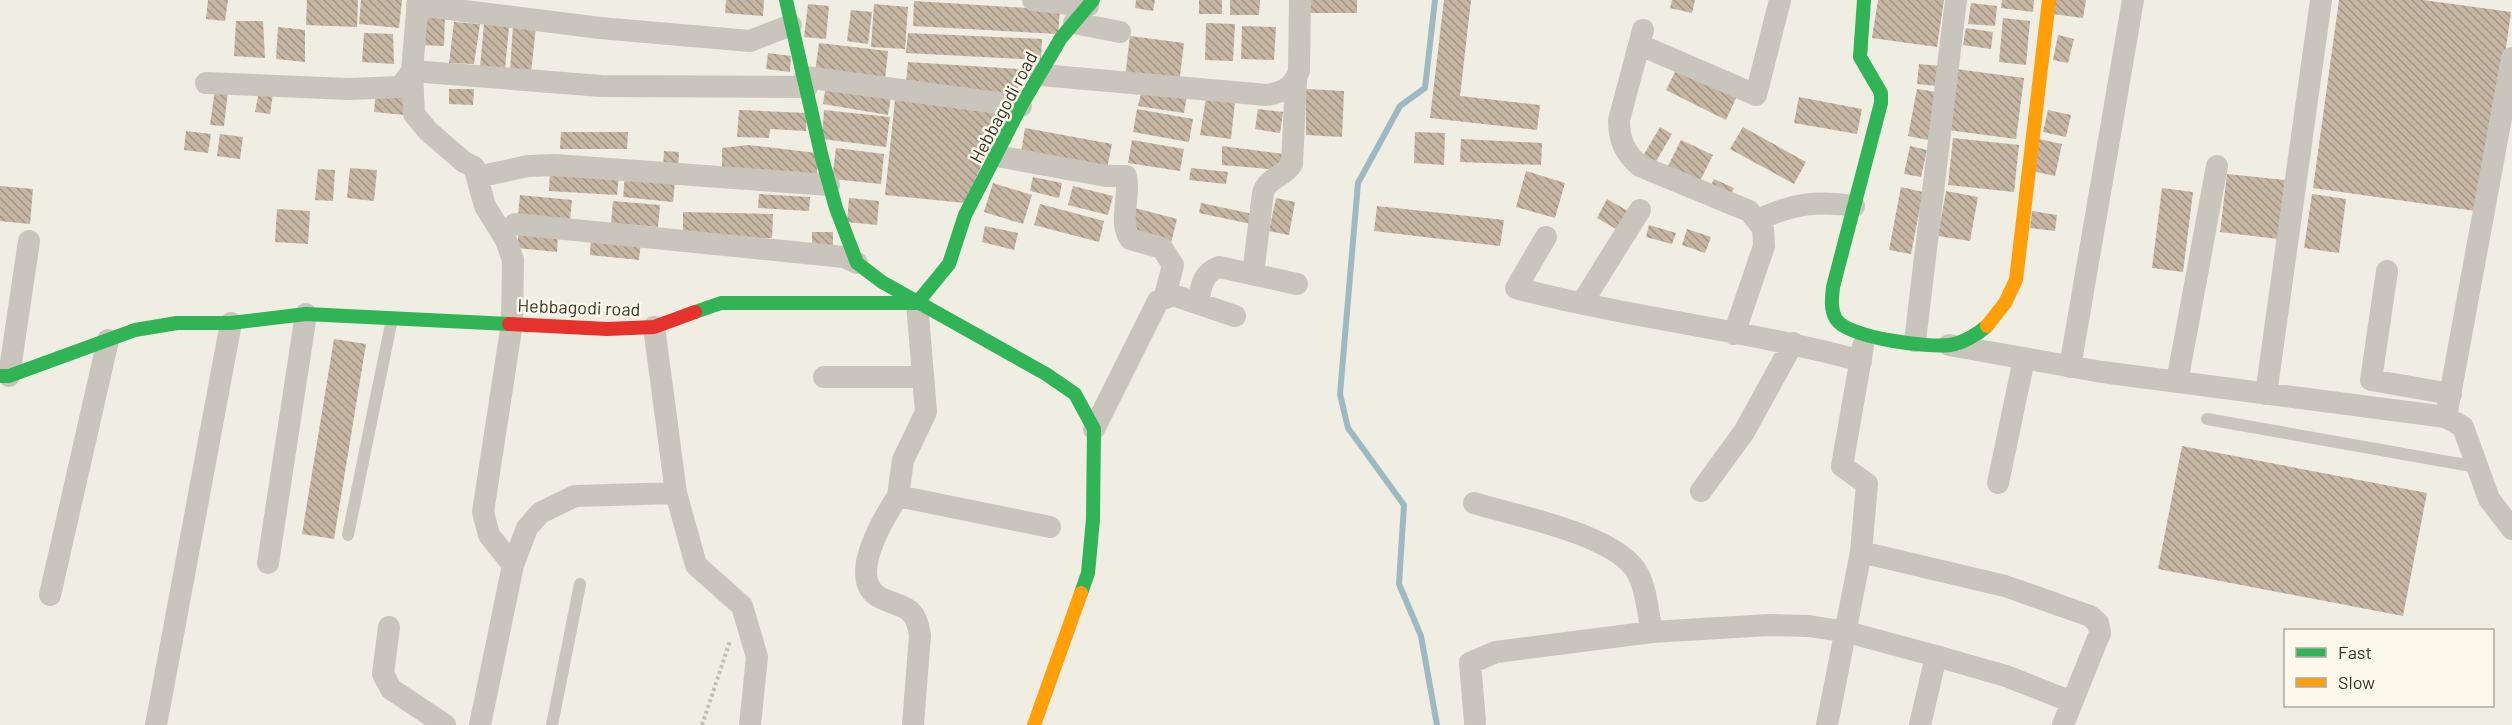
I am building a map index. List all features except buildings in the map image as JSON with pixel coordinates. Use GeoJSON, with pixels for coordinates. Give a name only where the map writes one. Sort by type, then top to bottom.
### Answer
{"type":"FeatureCollection","features":[{"type":"Feature","properties":{"kind":"street"},"geometry":{"type":"LineString","coordinates":[[786,0],[829,185],[857,262]]}},
{"type":"Feature","properties":{"kind":"street"},"geometry":{"type":"LineString","coordinates":[[1033,0],[1091,3]]}},
{"type":"Feature","properties":{"kind":"street"},"geometry":{"type":"LineString","coordinates":[[1253,274],[1263,193],[1268,182],[1289,169],[1292,164],[1296,80],[1299,71],[1300,0]]}},
{"type":"Feature","properties":{"kind":"street"},"geometry":{"type":"LineString","coordinates":[[1734,334],[1764,246],[1765,237],[1758,220],[1749,211],[1640,166],[1628,156],[1619,134],[1619,120],[1642,38],[1756,95],[1780,0]]}},
{"type":"Feature","properties":{"kind":"street"},"geometry":{"type":"LineString","coordinates":[[1864,0],[1860,57],[1881,93],[1881,103],[1833,287],[1831,305],[1836,320],[1849,331],[1865,337],[1949,345],[2070,367],[2446,417],[2463,428],[2489,499],[2512,529]]}},
{"type":"Feature","properties":{"kind":"street"},"geometry":{"type":"LineString","coordinates":[[1916,341],[1956,0]]}},
{"type":"Feature","properties":{"kind":"street"},"geometry":{"type":"LineString","coordinates":[[1949,345],[1975,336],[1986,328],[2005,303],[2016,280],[2049,0]]}},
{"type":"Feature","properties":{"kind":"street"},"geometry":{"type":"LineString","coordinates":[[2070,367],[2133,0]]}},
{"type":"Feature","properties":{"kind":"street"},"geometry":{"type":"LineString","coordinates":[[2266,394],[2321,0]]}},
{"type":"Feature","properties":{"kind":"street"},"geometry":{"type":"LineString","coordinates":[[513,565],[489,535],[483,513],[512,323],[511,251],[485,206],[474,167],[464,162],[428,131],[414,114],[412,71],[417,3],[600,28],[750,41],[791,26]]}},
{"type":"Feature","properties":{"kind":"street","name":"Hebbagodi road"},"geometry":{"type":"LineString","coordinates":[[4,376],[135,330],[177,323],[231,323],[306,314],[607,329],[654,327],[721,303],[917,303],[949,264],[965,215],[1021,106],[1061,38],[1091,3]]}},
{"type":"Feature","properties":{"kind":"street"},"geometry":{"type":"LineString","coordinates":[[1074,23],[1120,32]]}},
{"type":"Feature","properties":{"kind":"street"},"geometry":{"type":"LineString","coordinates":[[2446,417],[2512,58]]}},
{"type":"Feature","properties":{"kind":"street"},"geometry":{"type":"LineString","coordinates":[[412,71],[601,86],[806,82],[1021,106]]}},
{"type":"Feature","properties":{"kind":"street"},"geometry":{"type":"LineString","coordinates":[[206,83],[348,88],[400,87],[412,71]]}},
{"type":"Feature","properties":{"kind":"street"},"geometry":{"type":"LineString","coordinates":[[1041,75],[1267,95],[1288,88],[1296,80]]}},
{"type":"Feature","properties":{"kind":"street"},"geometry":{"type":"LineString","coordinates":[[997,156],[1106,176],[1126,176],[1129,188],[1124,226],[1126,232],[1130,238],[1162,248],[1173,265],[1165,296],[1154,307],[1094,429],[1093,519],[1088,573],[1034,725]]}},
{"type":"Feature","properties":{"kind":"street"},"geometry":{"type":"LineString","coordinates":[[477,177],[528,166],[555,165],[829,185]]}},
{"type":"Feature","properties":{"kind":"street"},"geometry":{"type":"LineString","coordinates":[[2177,382],[2217,166]]}},
{"type":"Feature","properties":{"kind":"street"},"geometry":{"type":"LineString","coordinates":[[1758,220],[1777,211],[1809,203],[1828,202],[1854,206]]}},
{"type":"Feature","properties":{"kind":"street"},"geometry":{"type":"LineString","coordinates":[[1582,303],[1640,210]]}},
{"type":"Feature","properties":{"kind":"street"},"geometry":{"type":"LineString","coordinates":[[515,224],[844,257],[857,262],[882,282],[917,303],[1046,374],[1075,394],[1094,429]]}},
{"type":"Feature","properties":{"kind":"street"},"geometry":{"type":"LineString","coordinates":[[1546,237],[1516,288],[1734,334],[1793,343],[1861,361]]}},
{"type":"Feature","properties":{"kind":"street"},"geometry":{"type":"LineString","coordinates":[[4,376],[29,241]]}},
{"type":"Feature","properties":{"kind":"street"},"geometry":{"type":"LineString","coordinates":[[1198,303],[1203,279],[1213,269],[1227,267],[1297,284]]}},
{"type":"Feature","properties":{"kind":"street"},"geometry":{"type":"LineString","coordinates":[[2387,271],[2371,380],[2451,394]]}},
{"type":"Feature","properties":{"kind":"street"},"geometry":{"type":"LineString","coordinates":[[1165,296],[1173,295],[1235,316]]}},
{"type":"Feature","properties":{"kind":"street"},"geometry":{"type":"LineString","coordinates":[[914,725],[920,635],[918,623],[912,612],[880,597],[873,592],[867,582],[873,538],[898,496],[903,460],[924,420],[917,303]]}},
{"type":"Feature","properties":{"kind":"street"},"geometry":{"type":"LineString","coordinates":[[268,563],[306,314]]}},
{"type":"Feature","properties":{"kind":"street"},"geometry":{"type":"LineString","coordinates":[[156,725],[231,323]]}},
{"type":"Feature","properties":{"kind":"street"},"geometry":{"type":"LineString","coordinates":[[654,327],[676,493],[696,565],[742,606],[757,657],[750,725]]}},
{"type":"Feature","properties":{"kind":"street"},"geometry":{"type":"LineString","coordinates":[[1827,725],[1861,552],[1867,484],[1842,466],[1865,337]]}},
{"type":"Feature","properties":{"kind":"street"},"geometry":{"type":"LineString","coordinates":[[50,595],[108,340]]}},
{"type":"Feature","properties":{"kind":"street"},"geometry":{"type":"LineString","coordinates":[[1701,491],[1744,432],[1793,343]]}},
{"type":"Feature","properties":{"kind":"street"},"geometry":{"type":"LineString","coordinates":[[1998,483],[2024,358]]}},
{"type":"Feature","properties":{"kind":"street"},"geometry":{"type":"LineString","coordinates":[[824,377],[923,377]]}},
{"type":"Feature","properties":{"kind":"street"},"geometry":{"type":"LineString","coordinates":[[480,725],[513,565],[527,528],[540,513],[575,496],[676,493]]}},
{"type":"Feature","properties":{"kind":"street"},"geometry":{"type":"LineString","coordinates":[[898,496],[1050,527]]}},
{"type":"Feature","properties":{"kind":"street"},"geometry":{"type":"LineString","coordinates":[[1474,503],[1590,538],[1626,556],[1639,575],[1652,633]]}},
{"type":"Feature","properties":{"kind":"street"},"geometry":{"type":"LineString","coordinates":[[1861,552],[1917,563],[2005,586],[2090,616],[2098,623],[2100,633],[2063,725]]}},
{"type":"Feature","properties":{"kind":"street"},"geometry":{"type":"LineString","coordinates":[[1475,722],[1470,663],[1496,652],[1652,633],[1768,625],[1847,632],[2006,676],[2072,702]]}},
{"type":"Feature","properties":{"kind":"street"},"geometry":{"type":"LineString","coordinates":[[389,627],[383,674],[391,689],[445,725]]}},
{"type":"Feature","properties":{"kind":"street"},"geometry":{"type":"LineString","coordinates":[[1920,725],[1936,656]]}},
{"type":"Feature","properties":{"kind":"lane"},"geometry":{"type":"LineString","coordinates":[[348,535],[392,318]]}},
{"type":"Feature","properties":{"kind":"lane"},"geometry":{"type":"LineString","coordinates":[[2207,419],[2477,466]]}},
{"type":"Feature","properties":{"kind":"lane"},"geometry":{"type":"LineString","coordinates":[[552,725],[580,584]]}},
{"type":"Feature","properties":{"kind":"path"},"geometry":{"type":"LineString","coordinates":[[702,725],[731,639]]}},
{"type":"Feature","properties":{"kind":"waterway"},"geometry":{"type":"LineString","coordinates":[[1435,0],[1425,88],[1400,106],[1358,183],[1340,394],[1348,428],[1404,505],[1399,584],[1421,636],[1437,725]]}},
{"type":"Feature","properties":{"kind":"traffic: fast"},"geometry":{"type":"LineString","coordinates":[[786,0],[822,158],[836,208],[857,263],[882,282],[1046,374],[1075,394],[1094,429],[1093,519],[1088,573],[1081,593]]}},
{"type":"Feature","properties":{"kind":"traffic: fast"},"geometry":{"type":"LineString","coordinates":[[917,303],[949,264],[965,215],[1021,106],[1061,38],[1093,0]]}},
{"type":"Feature","properties":{"kind":"traffic: fast"},"geometry":{"type":"LineString","coordinates":[[1864,0],[1860,57],[1881,93],[1881,103],[1833,287],[1834,315],[1843,326],[1856,332],[1925,345],[1955,344],[1970,338],[1987,326]]}},
{"type":"Feature","properties":{"kind":"traffic: fast"},"geometry":{"type":"LineString","coordinates":[[695,312],[721,303],[917,303]]}},
{"type":"Feature","properties":{"kind":"traffic: fast"},"geometry":{"type":"LineString","coordinates":[[0,376],[9,376],[135,330],[177,323],[231,323],[306,314],[509,324]]}},
{"type":"Feature","properties":{"kind":"traffic: slow"},"geometry":{"type":"LineString","coordinates":[[1987,326],[2005,303],[2016,280],[2049,0]]}},
{"type":"Feature","properties":{"kind":"traffic: slow"},"geometry":{"type":"LineString","coordinates":[[1034,725],[1081,593]]}},
{"type":"Feature","properties":{"kind":"traffic: jam"},"geometry":{"type":"LineString","coordinates":[[509,324],[607,329],[654,327],[695,312]]}}]}
